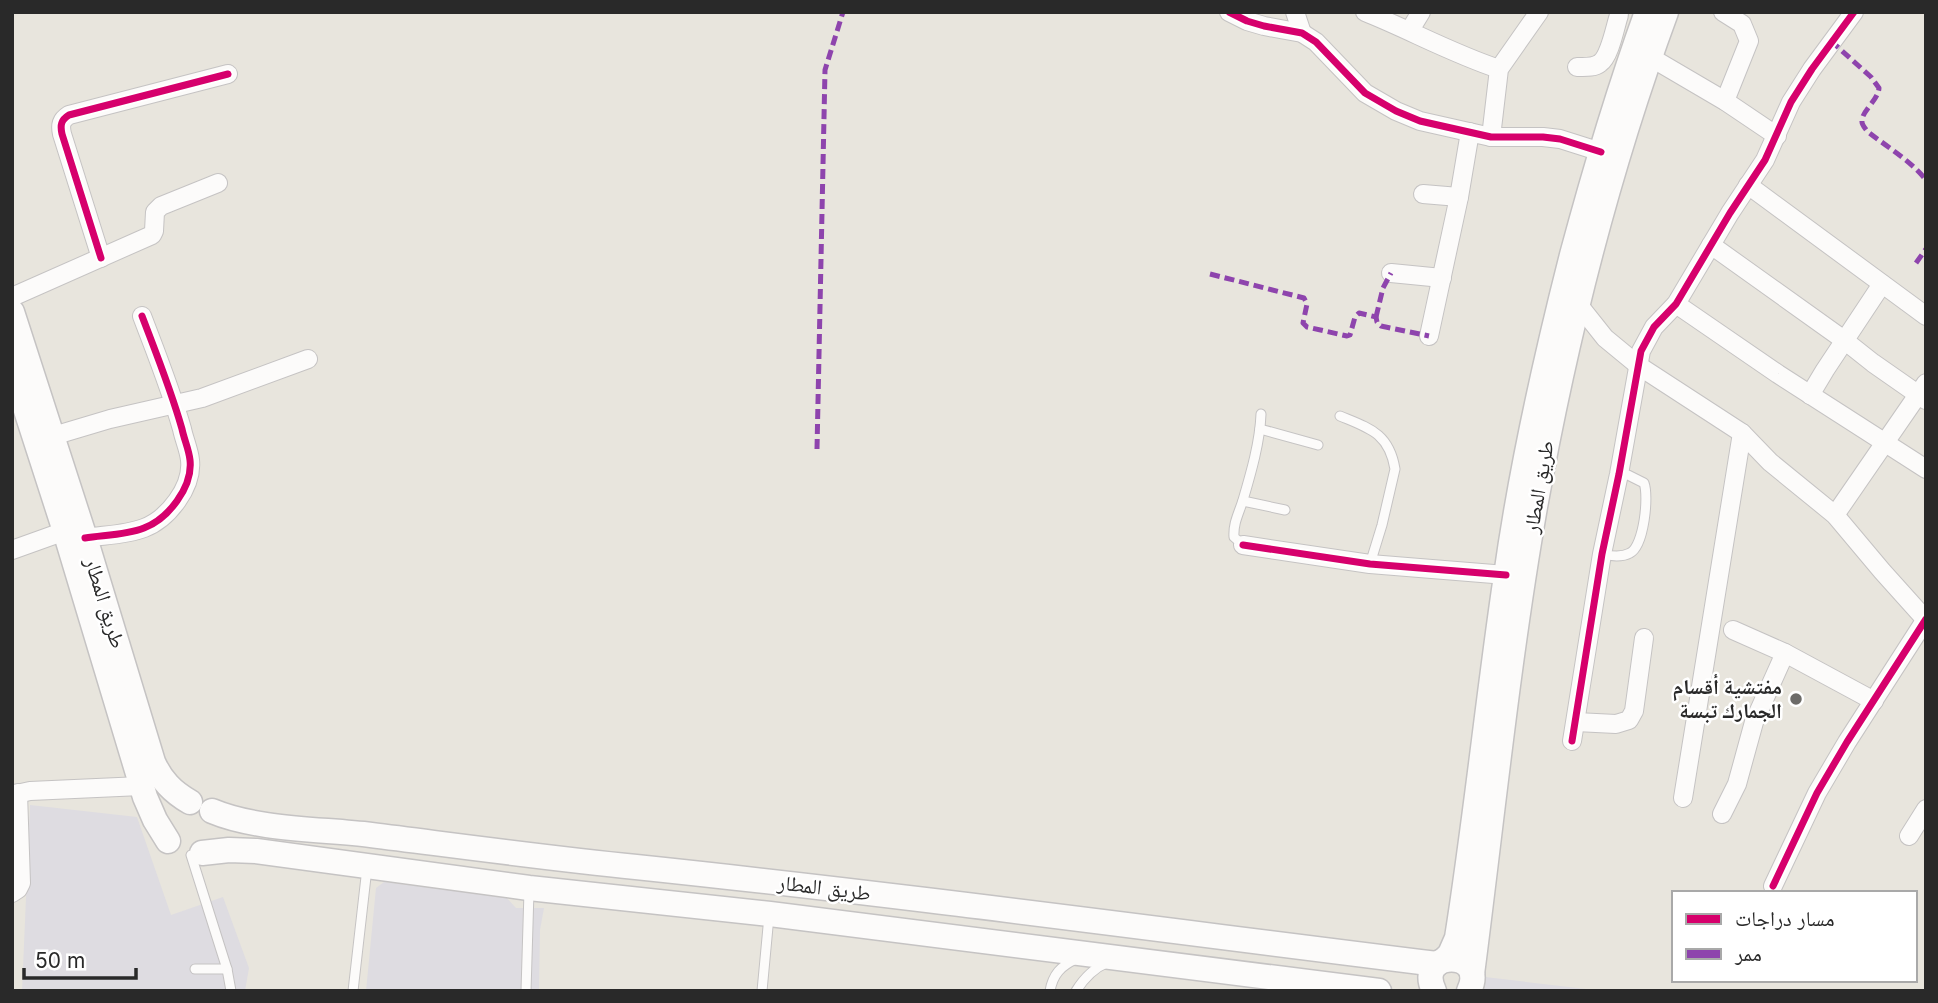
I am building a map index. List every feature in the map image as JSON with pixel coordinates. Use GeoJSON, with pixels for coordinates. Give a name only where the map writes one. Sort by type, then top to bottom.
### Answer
{"type":"FeatureCollection","features":[{"type":"Feature","properties":{"kind":"main road","name":"طريق المطار"},"geometry":{"type":"LineString","coordinates":[[1470,982],[1531,433],[1569,302],[1666,12]]}},
{"type":"Feature","properties":{"kind":"main road","name":"طريق المطار"},"geometry":{"type":"LineString","coordinates":[[1569,302],[1601,152],[1645,17]]}},
{"type":"Feature","properties":{"kind":"main road","name":"طريق المطار"},"geometry":{"type":"LineString","coordinates":[[12,312],[53,436],[75,534],[141,786],[155,820],[168,841]]}},
{"type":"Feature","properties":{"kind":"main road","name":"طريق المطار"},"geometry":{"type":"LineString","coordinates":[[12,367],[75,534],[153,762],[163,781],[171,789],[201,807],[244,821],[532,856],[773,881],[1441,962],[1454,946],[1458,930],[1515,577]]}},
{"type":"Feature","properties":{"kind":"main road"},"geometry":{"type":"LineString","coordinates":[[177,806],[201,807],[218,822],[218,834],[213,846],[196,854],[180,852],[168,841],[165,828],[169,816],[177,806]]}},
{"type":"Feature","properties":{"kind":"main road"},"geometry":{"type":"LineString","coordinates":[[368,866],[371,835]]}},
{"type":"Feature","properties":{"kind":"main road","name":"طريق المطار"},"geometry":{"type":"LineString","coordinates":[[196,854],[242,850],[529,888],[770,914],[1379,991]]}},
{"type":"Feature","properties":{"kind":"main road"},"geometry":{"type":"LineString","coordinates":[[529,888],[532,856]]}},
{"type":"Feature","properties":{"kind":"main road"},"geometry":{"type":"LineString","coordinates":[[770,914],[773,881]]}},
{"type":"Feature","properties":{"kind":"main road"},"geometry":{"type":"LineString","coordinates":[[1434,991],[1431,977],[1441,962],[1459,960],[1467,965],[1470,982]]}},
{"type":"Feature","properties":{"kind":"street"},"geometry":{"type":"LineString","coordinates":[[1229,12],[1264,26],[1302,33],[1325,51],[1365,93],[1420,121],[1491,137],[1544,136],[1601,152]]}},
{"type":"Feature","properties":{"kind":"street"},"geometry":{"type":"LineString","coordinates":[[1295,12],[1302,33]]}},
{"type":"Feature","properties":{"kind":"street"},"geometry":{"type":"LineString","coordinates":[[1365,12],[1470,59],[1499,69]]}},
{"type":"Feature","properties":{"kind":"street"},"geometry":{"type":"LineString","coordinates":[[1410,30],[1421,12]]}},
{"type":"Feature","properties":{"kind":"street"},"geometry":{"type":"LineString","coordinates":[[1491,137],[1499,69],[1539,12]]}},
{"type":"Feature","properties":{"kind":"street"},"geometry":{"type":"LineString","coordinates":[[1723,12],[1742,24],[1749,41],[1725,101]]}},
{"type":"Feature","properties":{"kind":"street"},"geometry":{"type":"LineString","coordinates":[[1572,741],[1602,554],[1641,351],[1654,327],[1676,304],[1695,275],[1765,160],[1791,103],[1854,12]]}},
{"type":"Feature","properties":{"kind":"street"},"geometry":{"type":"LineString","coordinates":[[1577,67],[1601,62],[1610,44],[1615,14],[1645,17]]}},
{"type":"Feature","properties":{"kind":"street"},"geometry":{"type":"LineString","coordinates":[[1650,57],[1725,101],[1777,136]]}},
{"type":"Feature","properties":{"kind":"street"},"geometry":{"type":"LineString","coordinates":[[101,258],[62,134],[62,120],[69,115],[228,74]]}},
{"type":"Feature","properties":{"kind":"street"},"geometry":{"type":"LineString","coordinates":[[1429,336],[1470,132]]}},
{"type":"Feature","properties":{"kind":"street"},"geometry":{"type":"LineString","coordinates":[[12,298],[152,235],[153,217],[161,206],[218,183]]}},
{"type":"Feature","properties":{"kind":"street"},"geometry":{"type":"LineString","coordinates":[[1748,185],[1926,316]]}},
{"type":"Feature","properties":{"kind":"street"},"geometry":{"type":"LineString","coordinates":[[1423,194],[1459,197]]}},
{"type":"Feature","properties":{"kind":"street"},"geometry":{"type":"LineString","coordinates":[[1711,245],[1872,363],[1923,393],[1835,515]]}},
{"type":"Feature","properties":{"kind":"street"},"geometry":{"type":"LineString","coordinates":[[1391,273],[1442,278]]}},
{"type":"Feature","properties":{"kind":"street"},"geometry":{"type":"LineString","coordinates":[[1810,395],[1882,284]]}},
{"type":"Feature","properties":{"kind":"street"},"geometry":{"type":"LineString","coordinates":[[1569,302],[1605,338],[1639,366],[1742,433],[1770,462],[1835,515],[1926,619],[1817,793],[1773,886]]}},
{"type":"Feature","properties":{"kind":"street"},"geometry":{"type":"LineString","coordinates":[[1676,304],[1810,395],[1926,469]]}},
{"type":"Feature","properties":{"kind":"street"},"geometry":{"type":"LineString","coordinates":[[12,550],[75,534],[144,528],[167,512],[182,493],[188,478],[190,461],[175,405],[142,316]]}},
{"type":"Feature","properties":{"kind":"street"},"geometry":{"type":"LineString","coordinates":[[53,436],[110,419],[202,398],[308,359]]}},
{"type":"Feature","properties":{"kind":"street"},"geometry":{"type":"LineString","coordinates":[[1683,798],[1742,433]]}},
{"type":"Feature","properties":{"kind":"street"},"geometry":{"type":"LineString","coordinates":[[1243,545],[1370,564],[1515,577]]}},
{"type":"Feature","properties":{"kind":"street"},"geometry":{"type":"LineString","coordinates":[[1733,630],[1785,653],[1874,701]]}},
{"type":"Feature","properties":{"kind":"street"},"geometry":{"type":"LineString","coordinates":[[1576,722],[1616,724],[1629,720],[1634,711],[1644,638]]}},
{"type":"Feature","properties":{"kind":"street"},"geometry":{"type":"LineString","coordinates":[[1722,814],[1737,784],[1754,722],[1785,653]]}},
{"type":"Feature","properties":{"kind":"street"},"geometry":{"type":"LineString","coordinates":[[12,893],[21,883],[15,794],[141,786]]}},
{"type":"Feature","properties":{"kind":"street"},"geometry":{"type":"LineString","coordinates":[[1909,836],[1926,810]]}},
{"type":"Feature","properties":{"kind":"lane"},"geometry":{"type":"LineString","coordinates":[[1243,545],[1234,534],[1234,523],[1243,501],[1261,415]]}},
{"type":"Feature","properties":{"kind":"lane"},"geometry":{"type":"LineString","coordinates":[[1340,416],[1377,433],[1394,462],[1395,469],[1370,564]]}},
{"type":"Feature","properties":{"kind":"lane"},"geometry":{"type":"LineString","coordinates":[[1260,429],[1318,445]]}},
{"type":"Feature","properties":{"kind":"lane"},"geometry":{"type":"LineString","coordinates":[[1602,554],[1611,556],[1630,553],[1637,547],[1640,537],[1646,488],[1644,483],[1637,479],[1619,474]]}},
{"type":"Feature","properties":{"kind":"lane"},"geometry":{"type":"LineString","coordinates":[[1243,501],[1285,510]]}},
{"type":"Feature","properties":{"kind":"lane"},"geometry":{"type":"LineString","coordinates":[[196,854],[228,969],[231,991]]}},
{"type":"Feature","properties":{"kind":"lane"},"geometry":{"type":"LineString","coordinates":[[353,991],[368,866]]}},
{"type":"Feature","properties":{"kind":"lane"},"geometry":{"type":"LineString","coordinates":[[526,991],[529,888]]}},
{"type":"Feature","properties":{"kind":"lane"},"geometry":{"type":"LineString","coordinates":[[762,991],[770,914]]}},
{"type":"Feature","properties":{"kind":"lane"},"geometry":{"type":"LineString","coordinates":[[1049,991],[1056,974],[1070,962],[1087,955]]}},
{"type":"Feature","properties":{"kind":"lane"},"geometry":{"type":"LineString","coordinates":[[1076,991],[1092,972],[1117,959]]}},
{"type":"Feature","properties":{"kind":"lane"},"geometry":{"type":"LineString","coordinates":[[195,969],[228,969]]}},
{"type":"Feature","properties":{"kind":"shaded area"},"geometry":{"type":"Polygon","coordinates":[[[30,805],[137,817],[171,915],[223,897],[249,968],[245,991],[22,991],[30,805]]]}},
{"type":"Feature","properties":{"kind":"shaded area"},"geometry":{"type":"Polygon","coordinates":[[[384,882],[506,897],[516,908],[544,908],[540,930],[539,991],[366,991],[376,888],[384,882]]]}},
{"type":"Feature","properties":{"kind":"shaded area"},"geometry":{"type":"Polygon","coordinates":[[[1485,977],[1603,991],[1483,991],[1485,977]]]}},
{"type":"Feature","properties":{"kind":"marked path"},"geometry":{"type":"LineString","coordinates":[[817,449],[825,70],[843,12]]}},
{"type":"Feature","properties":{"kind":"marked path"},"geometry":{"type":"LineString","coordinates":[[1831,41],[1871,77],[1879,88],[1862,118],[1864,127],[1913,166],[1926,180]]}},
{"type":"Feature","properties":{"kind":"marked path"},"geometry":{"type":"LineString","coordinates":[[1916,263],[1926,249]]}},
{"type":"Feature","properties":{"kind":"marked path"},"geometry":{"type":"LineString","coordinates":[[1376,317],[1383,288],[1391,273]]}},
{"type":"Feature","properties":{"kind":"marked path"},"geometry":{"type":"LineString","coordinates":[[1210,274],[1304,298],[1307,304],[1303,323],[1307,327],[1347,336],[1350,335],[1355,317],[1359,313],[1376,317],[1381,326],[1429,336]]}},
{"type":"Feature","properties":{"kind":"cycle path"},"geometry":{"type":"LineString","coordinates":[[1229,12],[1264,26],[1302,33],[1316,42],[1365,93],[1420,121],[1491,137],[1560,139],[1601,152]]}},
{"type":"Feature","properties":{"kind":"cycle path"},"geometry":{"type":"LineString","coordinates":[[1572,741],[1602,554],[1641,351],[1654,327],[1676,304],[1765,160],[1791,102],[1854,12]]}},
{"type":"Feature","properties":{"kind":"cycle path"},"geometry":{"type":"LineString","coordinates":[[101,258],[62,134],[63,121],[69,115],[228,74]]}},
{"type":"Feature","properties":{"kind":"cycle path"},"geometry":{"type":"LineString","coordinates":[[85,538],[130,532],[153,524],[177,501],[190,470],[188,448],[178,414],[142,316]]}},
{"type":"Feature","properties":{"kind":"cycle path"},"geometry":{"type":"LineString","coordinates":[[1243,545],[1370,564],[1506,575]]}},
{"type":"Feature","properties":{"kind":"cycle path"},"geometry":{"type":"LineString","coordinates":[[1773,886],[1817,793],[1926,619]]}},
{"type":"Feature","properties":{"kind":"place","name":"مفتشية أقسام الجمارك تبسة"},"geometry":{"type":"Point","coordinates":[1796,699]}}]}
